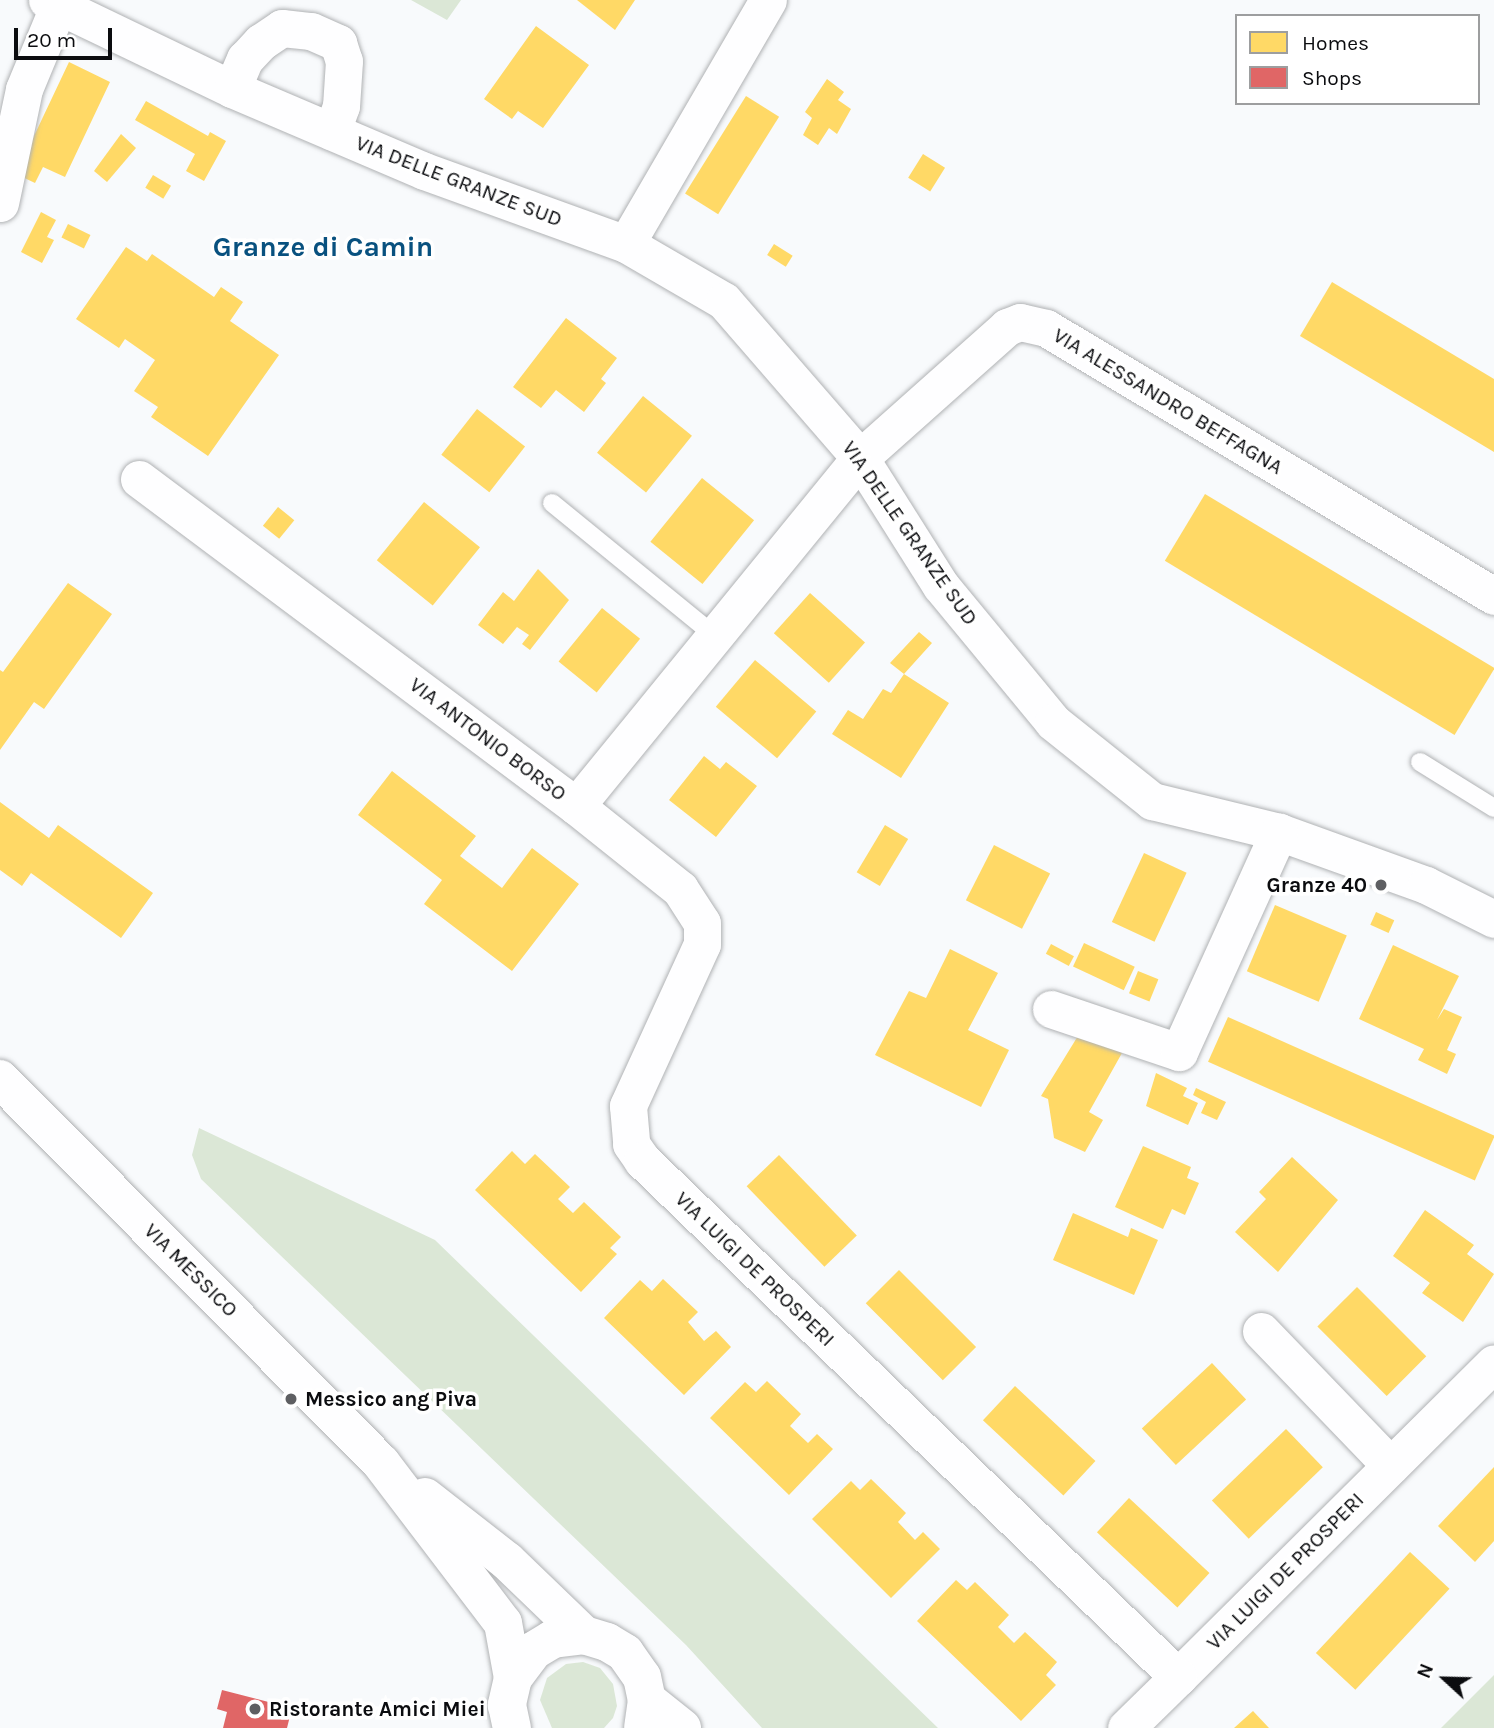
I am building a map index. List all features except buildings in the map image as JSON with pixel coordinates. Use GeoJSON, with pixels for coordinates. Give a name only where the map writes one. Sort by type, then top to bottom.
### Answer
{"type":"FeatureCollection","features":[{"type":"Feature","properties":{"kind":"street"},"geometry":{"type":"LineString","coordinates":[[626,244],[768,0]]}},
{"type":"Feature","properties":{"kind":"street"},"geometry":{"type":"LineString","coordinates":[[0,203],[24,89],[53,3]]}},
{"type":"Feature","properties":{"kind":"street","name":"VIA DELLE GRANZE SUD"},"geometry":{"type":"LineString","coordinates":[[53,3],[232,89],[424,171],[626,244],[724,301],[860,458],[941,586],[1053,722],[1152,801],[1279,832],[1426,885],[1494,919]]}},
{"type":"Feature","properties":{"kind":"street","name":"VIA DELLE GRANZE SUD"},"geometry":{"type":"LineString","coordinates":[[232,89],[245,59],[261,42],[282,28],[311,31],[338,43],[344,61],[341,106],[332,131]]}},
{"type":"Feature","properties":{"kind":"street","name":"VIA ALESSANDRO BEFFAGNA"},"geometry":{"type":"LineString","coordinates":[[860,458],[1007,327],[1035,322],[1494,596]]}},
{"type":"Feature","properties":{"kind":"street","name":"VIA ANTONIO BORSO"},"geometry":{"type":"LineString","coordinates":[[139,479],[576,806],[860,458]]}},
{"type":"Feature","properties":{"kind":"street","name":"VIA LUIGI DE PROSPERI"},"geometry":{"type":"LineString","coordinates":[[576,806],[680,889],[702,923],[702,944],[628,1107],[626,1125],[637,1152],[1178,1677]]}},
{"type":"Feature","properties":{"kind":"street"},"geometry":{"type":"LineString","coordinates":[[1052,1009],[1179,1052],[1279,832]]}},
{"type":"Feature","properties":{"kind":"street","name":"VIA MESSICO"},"geometry":{"type":"LineString","coordinates":[[5,1094],[381,1463],[507,1561],[584,1635]]}},
{"type":"Feature","properties":{"kind":"street"},"geometry":{"type":"LineString","coordinates":[[1261,1331],[1391,1466]]}},
{"type":"Feature","properties":{"kind":"street","name":"VIA LUIGI DE PROSPERI"},"geometry":{"type":"LineString","coordinates":[[1126,1728],[1494,1363]]}},
{"type":"Feature","properties":{"kind":"street","name":"VIA MESSICO"},"geometry":{"type":"LineString","coordinates":[[381,1463],[503,1623],[505,1710]]}},
{"type":"Feature","properties":{"kind":"street","name":"VIA MESSICO"},"geometry":{"type":"LineString","coordinates":[[505,1710],[533,1651],[553,1639],[584,1635],[607,1642],[625,1653],[642,1677],[645,1714],[682,1728]]}},
{"type":"Feature","properties":{"kind":"lane"},"geometry":{"type":"LineString","coordinates":[[552,503],[715,635]]}},
{"type":"Feature","properties":{"kind":"lane"},"geometry":{"type":"LineString","coordinates":[[1420,762],[1494,808]]}},
{"type":"Feature","properties":{"kind":"green space"},"geometry":{"type":"Polygon","coordinates":[[[411,0],[461,0],[447,20],[411,0]]]}},
{"type":"Feature","properties":{"kind":"green space"},"geometry":{"type":"Polygon","coordinates":[[[199,1128],[435,1240],[938,1728],[762,1728],[686,1645],[201,1179],[192,1155],[199,1128]]]}},
{"type":"Feature","properties":{"kind":"green space"},"geometry":{"type":"Polygon","coordinates":[[[583,1662],[600,1668],[613,1684],[617,1706],[613,1718],[604,1728],[552,1728],[540,1700],[547,1678],[566,1664],[583,1662]]]}},
{"type":"Feature","properties":{"kind":"green space"},"geometry":{"type":"Polygon","coordinates":[[[1494,1675],[1494,1728],[1441,1728],[1494,1675]]]}},
{"type":"Feature","properties":{"kind":"place","name":"Granze 40"},"geometry":{"type":"Point","coordinates":[1381,885]}},
{"type":"Feature","properties":{"kind":"place","name":"Messico ang Piva"},"geometry":{"type":"Point","coordinates":[291,1399]}},
{"type":"Feature","properties":{"kind":"place","name":"Ristorante Amici Miei"},"geometry":{"type":"Point","coordinates":[255,1709]}},
{"type":"Feature","properties":{"kind":"district","name":"Granze di Camin"},"geometry":{"type":"Point","coordinates":[323,247]}}]}
